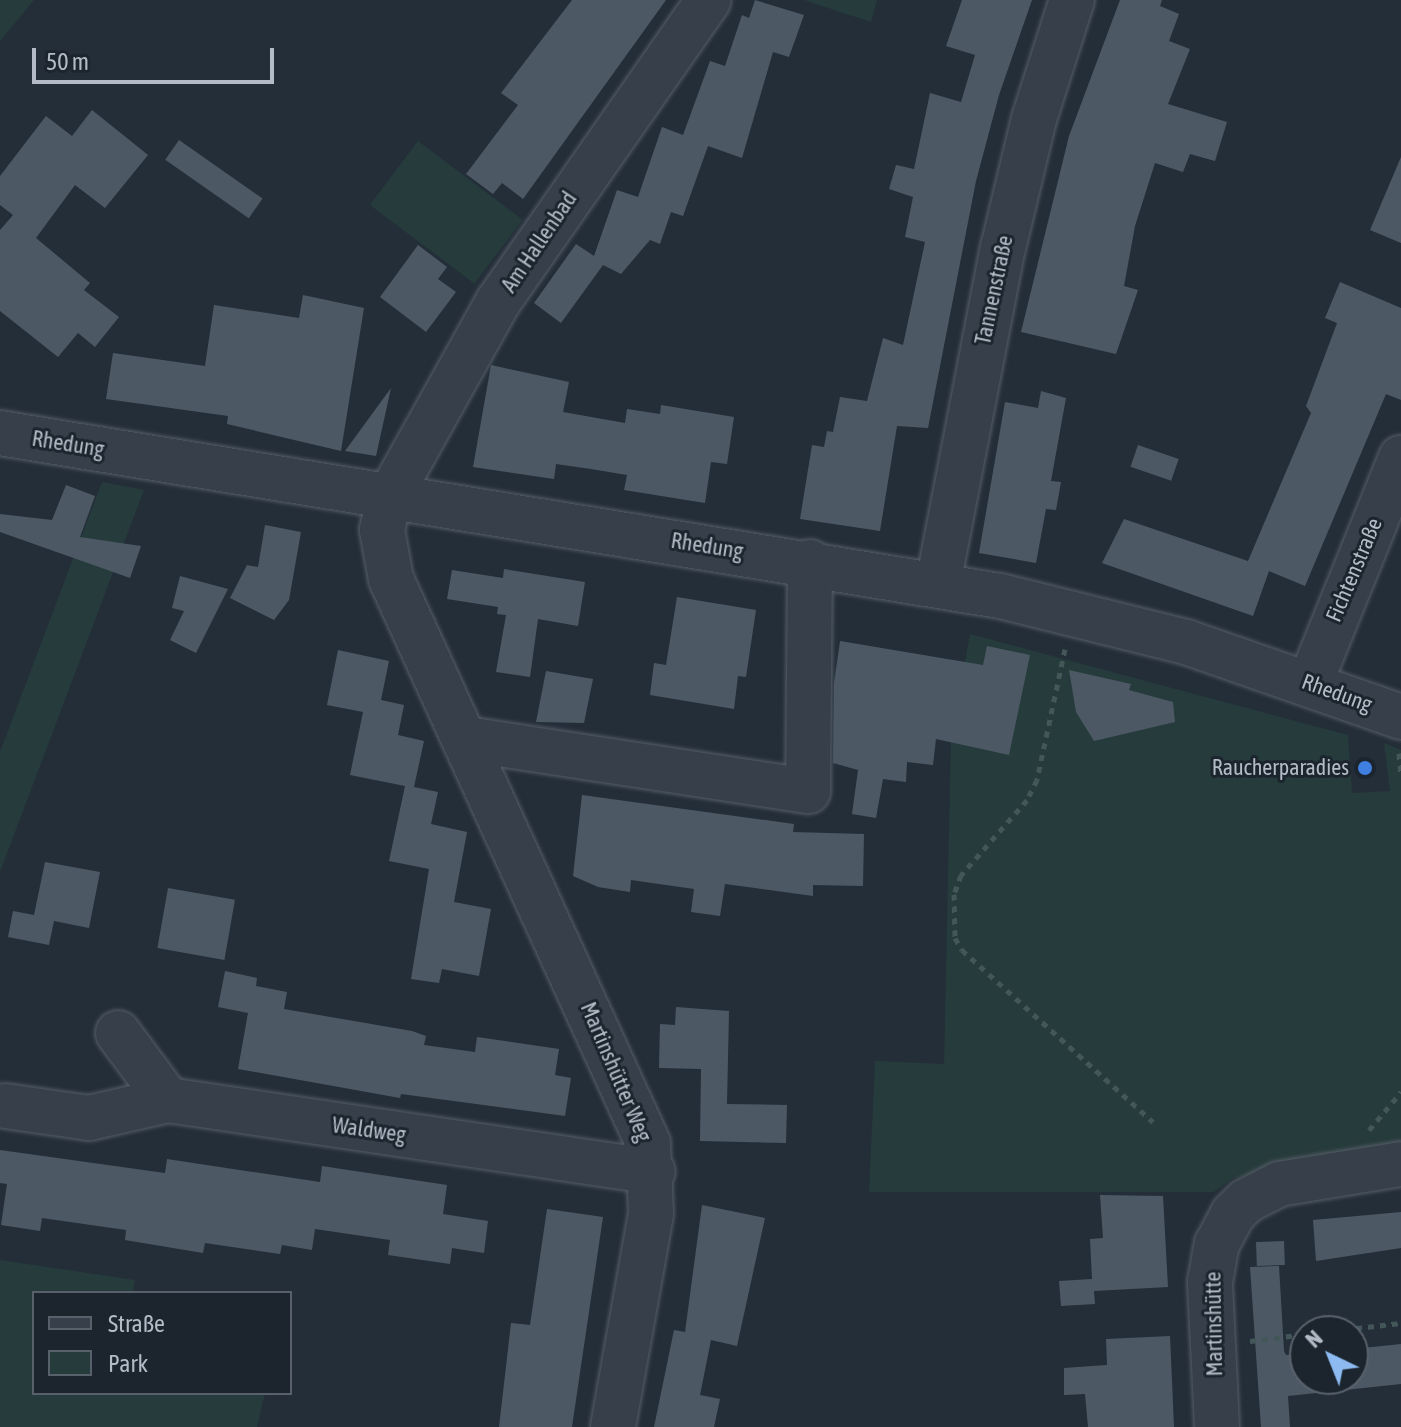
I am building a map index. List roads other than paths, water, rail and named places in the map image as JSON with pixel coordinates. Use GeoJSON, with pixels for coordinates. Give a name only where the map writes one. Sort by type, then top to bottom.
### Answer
{"type":"FeatureCollection","features":[{"type":"Feature","properties":{"kind":"street","name":"Am Hallenbad"},"geometry":{"type":"LineString","coordinates":[[390,496],[498,302],[709,0]]}},
{"type":"Feature","properties":{"kind":"street","name":"Tannenstraße"},"geometry":{"type":"LineString","coordinates":[[938,584],[1003,248],[1034,119],[1072,0]]}},
{"type":"Feature","properties":{"kind":"street","name":"Rhedung"},"geometry":{"type":"LineString","coordinates":[[0,433],[938,584],[1073,612],[1310,683],[1401,717]]}},
{"type":"Feature","properties":{"kind":"street","name":"Fichtenstraße"},"geometry":{"type":"LineString","coordinates":[[1310,683],[1401,458]]}},
{"type":"Feature","properties":{"kind":"street","name":"Martinshütter Weg"},"geometry":{"type":"LineString","coordinates":[[390,496],[382,530],[385,560],[637,1110],[653,1172],[651,1213],[613,1427]]}},
{"type":"Feature","properties":{"kind":"street"},"geometry":{"type":"LineString","coordinates":[[467,739],[808,791],[810,562]]}},
{"type":"Feature","properties":{"kind":"street"},"geometry":{"type":"LineString","coordinates":[[5,1106],[89,1118],[168,1100],[118,1033]]}},
{"type":"Feature","properties":{"kind":"street","name":"Waldweg"},"geometry":{"type":"LineString","coordinates":[[168,1100],[653,1172]]}},
{"type":"Feature","properties":{"kind":"street","name":"Martinshütte"},"geometry":{"type":"LineString","coordinates":[[1217,1427],[1212,1263],[1223,1228],[1246,1201],[1279,1184],[1401,1164]]}},
{"type":"Feature","properties":{"kind":"place","name":"Raucherparadies"},"geometry":{"type":"Point","coordinates":[1365,768]}}]}
